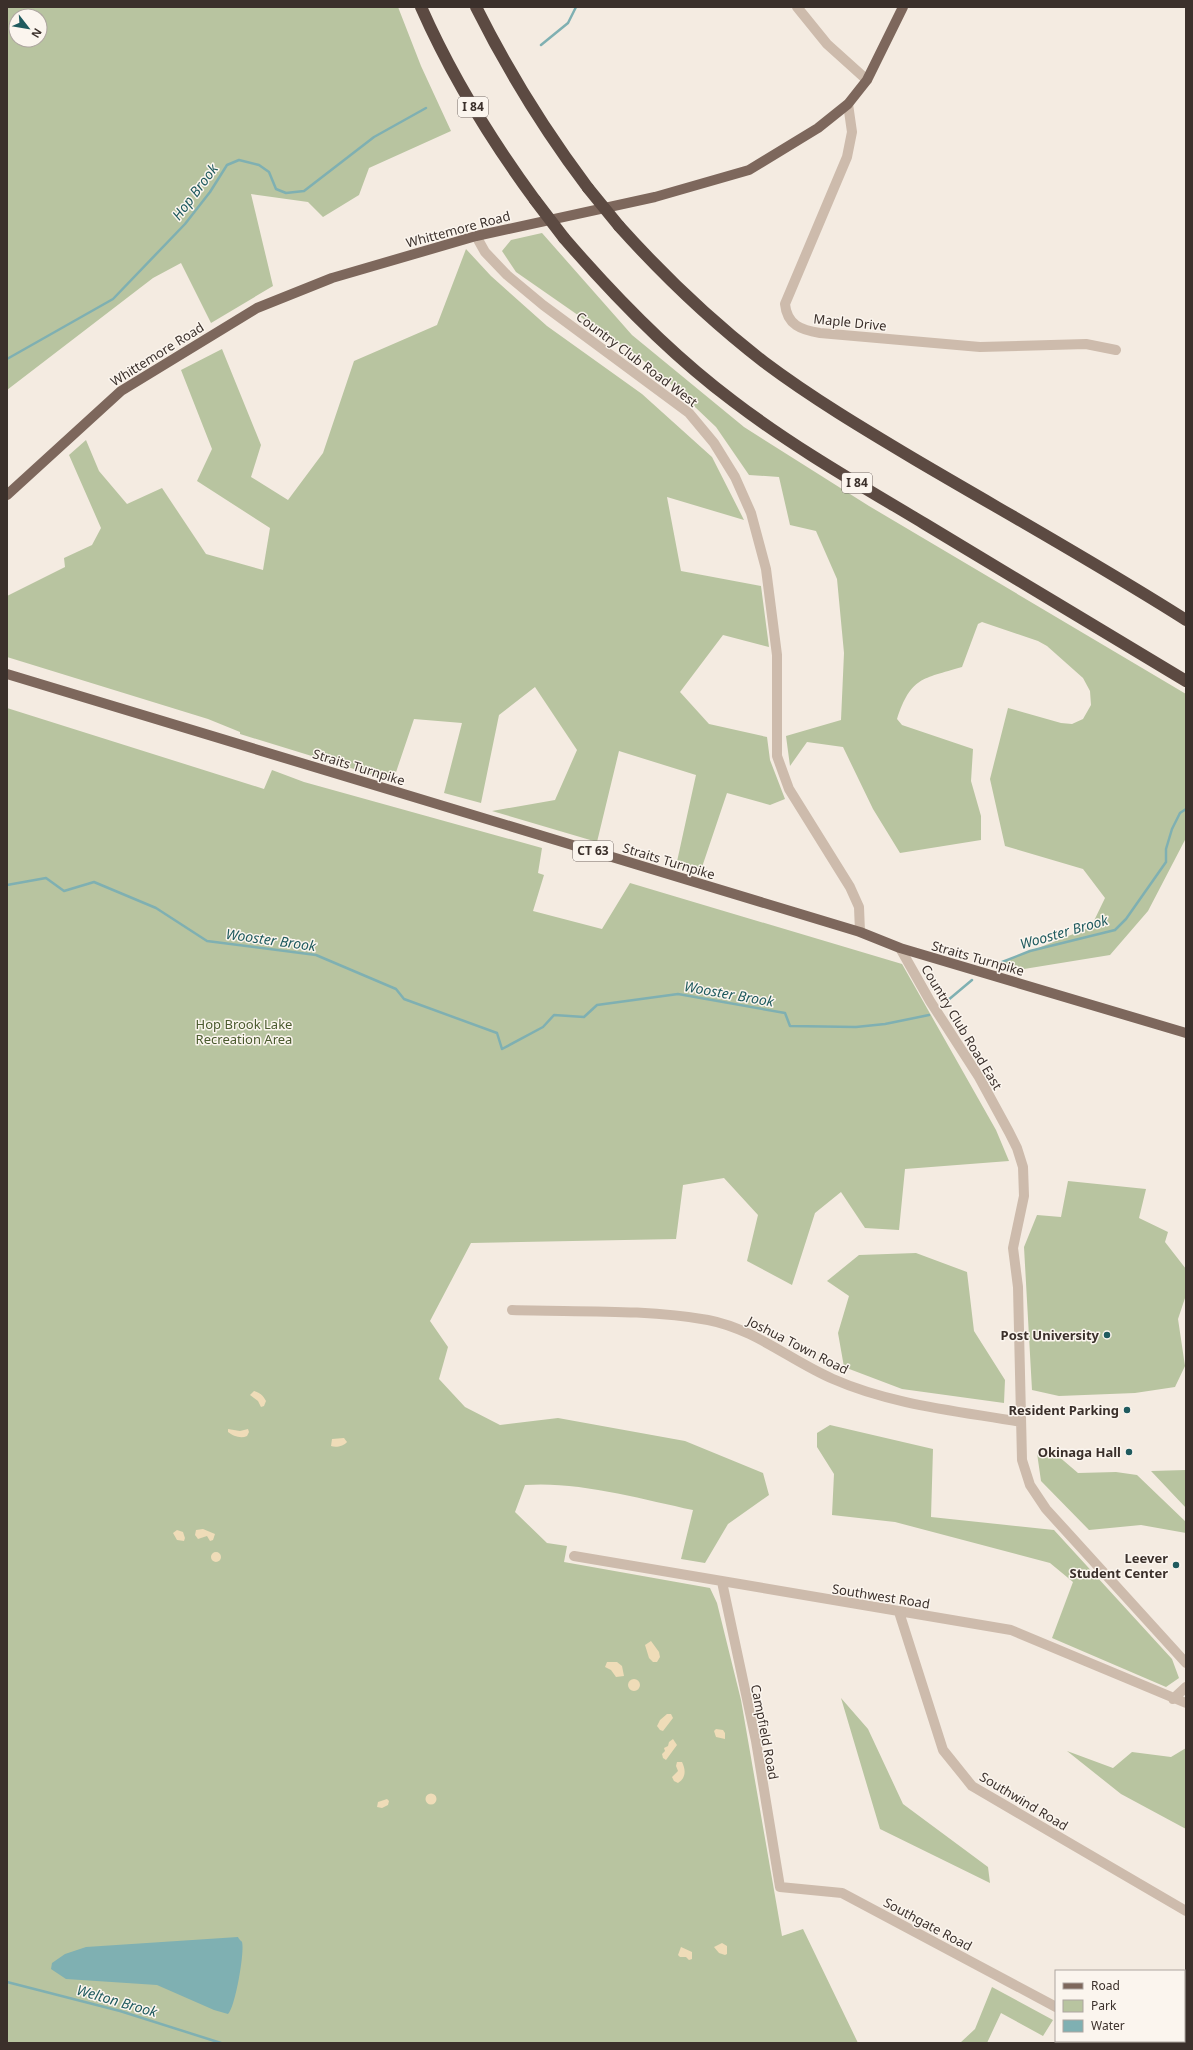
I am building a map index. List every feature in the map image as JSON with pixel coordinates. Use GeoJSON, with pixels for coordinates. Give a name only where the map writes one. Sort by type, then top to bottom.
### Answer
{"type":"FeatureCollection","features":[{"type":"Feature","properties":{"kind":"highway","name":"I 84"},"geometry":{"type":"LineString","coordinates":[[422,7],[464,90],[508,162],[535,200],[564,238],[610,290],[701,376],[745,410],[835,470],[1186,681]]}},
{"type":"Feature","properties":{"kind":"highway"},"geometry":{"type":"LineString","coordinates":[[476,7],[527,100],[549,134],[588,188],[619,226],[650,260],[703,311],[733,337],[796,385],[861,427],[1186,620]]}},
{"type":"Feature","properties":{"kind":"main road","name":"Whittemore Road"},"geometry":{"type":"LineString","coordinates":[[7,495],[120,391],[257,308],[332,278],[476,236],[654,197],[749,170],[818,128],[848,104],[868,80],[903,7]]}},
{"type":"Feature","properties":{"kind":"main road","name":"Straits Turnpike"},"geometry":{"type":"LineString","coordinates":[[7,674],[860,932],[900,948],[1186,1032]]}},
{"type":"Feature","properties":{"kind":"street"},"geometry":{"type":"LineString","coordinates":[[797,7],[827,44],[868,80]]}},
{"type":"Feature","properties":{"kind":"street","name":"Maple Drive"},"geometry":{"type":"LineString","coordinates":[[848,104],[852,132],[847,157],[785,304],[786,314],[793,324],[806,331],[820,333],[980,347],[1086,344],[1116,350]]}},
{"type":"Feature","properties":{"kind":"street","name":"Country Club Road West"},"geometry":{"type":"LineString","coordinates":[[476,236],[485,252],[507,275],[543,305],[689,413],[714,443],[735,477],[751,513],[766,569],[777,655],[777,756],[789,788],[850,887],[859,907],[860,932]]}},
{"type":"Feature","properties":{"kind":"street","name":"Country Club Road East"},"geometry":{"type":"LineString","coordinates":[[900,948],[930,1001],[979,1077],[1002,1119],[1017,1148],[1024,1177],[1023,1204],[1013,1248],[1018,1287],[1023,1468],[1027,1480],[1037,1497],[1186,1663]]}},
{"type":"Feature","properties":{"kind":"street","name":"Joshua Town Road"},"geometry":{"type":"LineString","coordinates":[[512,1310],[644,1314],[708,1320],[747,1332],[832,1379],[880,1397],[1021,1422]]}},
{"type":"Feature","properties":{"kind":"street","name":"Southwest Road"},"geometry":{"type":"LineString","coordinates":[[574,1556],[1011,1630],[1173,1699],[1186,1703]]}},
{"type":"Feature","properties":{"kind":"street","name":"Campfield Road"},"geometry":{"type":"LineString","coordinates":[[722,1582],[756,1741],[780,1887]]}},
{"type":"Feature","properties":{"kind":"street","name":"Southwind Road"},"geometry":{"type":"LineString","coordinates":[[899,1612],[943,1750],[972,1786],[1186,1911]]}},
{"type":"Feature","properties":{"kind":"street"},"geometry":{"type":"LineString","coordinates":[[1173,1699],[1186,1687]]}},
{"type":"Feature","properties":{"kind":"street","name":"Southgate Road"},"geometry":{"type":"LineString","coordinates":[[780,1887],[842,1893],[1055,2006]]}},
{"type":"Feature","properties":{"kind":"green space"},"geometry":{"type":"Polygon","coordinates":[[[7,7],[398,7],[421,66],[451,131],[369,168],[359,195],[323,217],[308,202],[251,194],[273,286],[211,323],[181,263],[153,278],[7,390],[7,7]]]}},
{"type":"Feature","properties":{"kind":"green space"},"geometry":{"type":"Polygon","coordinates":[[[542,233],[632,335],[744,427],[869,506],[1186,694],[1186,838],[1148,911],[1110,955],[1024,969],[1000,963],[1091,927],[1105,898],[1083,869],[1005,846],[990,779],[1008,708],[1061,723],[1072,724],[1083,719],[1091,705],[1090,691],[1083,678],[1047,646],[1038,641],[982,622],[978,624],[962,667],[937,674],[920,682],[913,687],[907,695],[897,719],[902,725],[973,749],[971,781],[981,816],[981,840],[900,853],[873,809],[843,747],[807,742],[790,766],[786,736],[841,720],[844,653],[837,579],[816,531],[790,525],[779,477],[749,475],[716,427],[654,368],[516,272],[502,251],[511,240],[542,233]]]}},
{"type":"Feature","properties":{"kind":"green space"},"geometry":{"type":"Polygon","coordinates":[[[466,249],[491,276],[547,326],[642,394],[712,457],[744,520],[667,497],[681,571],[761,586],[769,647],[723,635],[680,692],[709,724],[767,737],[770,760],[785,799],[770,805],[727,793],[701,870],[676,866],[696,775],[619,751],[597,842],[492,811],[555,800],[577,750],[535,687],[499,715],[481,803],[444,793],[462,723],[414,719],[393,781],[240,734],[240,732],[208,719],[7,657],[7,596],[65,567],[64,558],[92,545],[101,528],[69,455],[86,440],[99,471],[127,504],[162,488],[206,554],[263,570],[270,528],[197,481],[212,449],[181,370],[222,349],[261,445],[251,477],[288,500],[323,453],[354,361],[437,325],[466,249]]]}},
{"type":"Feature","properties":{"kind":"green space","name":"Hop Brook Lake Recreation Area"},"geometry":{"type":"Polygon","coordinates":[[[7,708],[264,789],[272,770],[304,782],[542,848],[538,873],[544,875],[533,911],[602,929],[630,883],[902,964],[996,1130],[1009,1161],[905,1169],[899,1230],[865,1228],[841,1192],[815,1213],[792,1285],[747,1261],[758,1215],[724,1178],[683,1185],[676,1239],[471,1243],[430,1321],[448,1347],[439,1379],[465,1407],[500,1425],[558,1418],[685,1441],[763,1473],[769,1495],[728,1524],[705,1563],[681,1559],[693,1510],[588,1488],[545,1484],[525,1485],[515,1512],[547,1543],[567,1546],[564,1562],[710,1588],[717,1603],[741,1700],[782,1936],[803,1929],[858,2043],[7,2043],[7,708]]]}},
{"type":"Feature","properties":{"kind":"green space"},"geometry":{"type":"Polygon","coordinates":[[[1068,1181],[1146,1189],[1139,1218],[1168,1232],[1165,1242],[1186,1269],[1186,1295],[1178,1319],[1185,1366],[1175,1387],[1135,1393],[1059,1396],[1032,1390],[1024,1247],[1037,1215],[1061,1217],[1068,1181]]]}},
{"type":"Feature","properties":{"kind":"green space"},"geometry":{"type":"Polygon","coordinates":[[[916,1253],[967,1272],[974,1331],[1005,1380],[1004,1403],[902,1389],[844,1367],[838,1333],[849,1296],[827,1281],[859,1255],[916,1253]]]}},
{"type":"Feature","properties":{"kind":"green space"},"geometry":{"type":"Polygon","coordinates":[[[830,1425],[933,1449],[931,1517],[1054,1530],[1172,1659],[1179,1678],[1166,1687],[1052,1638],[1073,1582],[1050,1563],[895,1522],[832,1515],[834,1474],[817,1447],[817,1433],[830,1425]]]}},
{"type":"Feature","properties":{"kind":"green space"},"geometry":{"type":"Polygon","coordinates":[[[1037,1453],[1057,1455],[1078,1473],[1116,1472],[1137,1475],[1186,1522],[1186,1533],[1141,1525],[1089,1530],[1041,1481],[1037,1453]]]}},
{"type":"Feature","properties":{"kind":"green space"},"geometry":{"type":"Polygon","coordinates":[[[1186,1470],[1186,1508],[1151,1471],[1186,1470]]]}},
{"type":"Feature","properties":{"kind":"green space"},"geometry":{"type":"Polygon","coordinates":[[[841,1698],[868,1729],[903,1804],[988,1867],[990,1883],[880,1829],[841,1698]]]}},
{"type":"Feature","properties":{"kind":"green space"},"geometry":{"type":"Polygon","coordinates":[[[1186,1748],[1186,1829],[1121,1794],[1067,1751],[1113,1768],[1132,1752],[1171,1757],[1186,1748]]]}},
{"type":"Feature","properties":{"kind":"green space"},"geometry":{"type":"Polygon","coordinates":[[[992,1987],[1053,2020],[1043,2036],[1001,2013],[987,2043],[960,2043],[975,2029],[992,1987]]]}},
{"type":"Feature","properties":{"kind":"sand"},"geometry":{"type":"Polygon","coordinates":[[[254,1391],[261,1394],[265,1399],[266,1401],[264,1406],[261,1407],[258,1401],[250,1395],[254,1391]]]}},
{"type":"Feature","properties":{"kind":"sand"},"geometry":{"type":"Polygon","coordinates":[[[228,1429],[240,1431],[248,1429],[249,1432],[247,1436],[240,1437],[228,1432],[228,1429]]]}},
{"type":"Feature","properties":{"kind":"sand"},"geometry":{"type":"Polygon","coordinates":[[[344,1438],[347,1442],[344,1445],[337,1447],[331,1446],[332,1439],[344,1438]]]}},
{"type":"Feature","properties":{"kind":"sand"},"geometry":{"type":"Polygon","coordinates":[[[203,1529],[215,1534],[213,1540],[210,1541],[207,1536],[198,1539],[195,1535],[196,1530],[203,1529]]]}},
{"type":"Feature","properties":{"kind":"sand"},"geometry":{"type":"Polygon","coordinates":[[[177,1530],[183,1532],[185,1538],[184,1541],[177,1540],[173,1533],[177,1530]]]}},
{"type":"Feature","properties":{"kind":"sand"},"geometry":{"type":"Polygon","coordinates":[[[214,1552],[218,1552],[220,1553],[220,1561],[214,1562],[211,1559],[211,1555],[214,1552]]]}},
{"type":"Feature","properties":{"kind":"sand"},"geometry":{"type":"Polygon","coordinates":[[[651,1641],[659,1652],[660,1657],[657,1662],[653,1662],[649,1658],[645,1645],[651,1641]]]}},
{"type":"Feature","properties":{"kind":"sand"},"geometry":{"type":"Polygon","coordinates":[[[607,1662],[617,1662],[622,1666],[624,1676],[616,1677],[611,1670],[605,1667],[607,1662]]]}},
{"type":"Feature","properties":{"kind":"sand"},"geometry":{"type":"Polygon","coordinates":[[[634,1679],[638,1681],[640,1685],[638,1689],[634,1691],[630,1689],[628,1685],[630,1681],[634,1679]]]}},
{"type":"Feature","properties":{"kind":"sand"},"geometry":{"type":"Polygon","coordinates":[[[667,1714],[671,1714],[673,1718],[663,1731],[660,1730],[657,1726],[660,1720],[667,1714]]]}},
{"type":"Feature","properties":{"kind":"sand"},"geometry":{"type":"Polygon","coordinates":[[[716,1729],[723,1730],[725,1733],[725,1739],[716,1737],[714,1731],[716,1729]]]}},
{"type":"Feature","properties":{"kind":"sand"},"geometry":{"type":"Polygon","coordinates":[[[673,1739],[677,1745],[666,1760],[663,1758],[662,1754],[665,1751],[664,1748],[668,1746],[669,1742],[673,1739]]]}},
{"type":"Feature","properties":{"kind":"sand"},"geometry":{"type":"Polygon","coordinates":[[[677,1762],[682,1762],[685,1771],[683,1779],[678,1783],[674,1781],[672,1777],[678,1771],[676,1766],[677,1762]]]}},
{"type":"Feature","properties":{"kind":"sand"},"geometry":{"type":"Polygon","coordinates":[[[429,1794],[433,1794],[435,1795],[435,1803],[429,1804],[426,1801],[426,1797],[429,1794]]]}},
{"type":"Feature","properties":{"kind":"sand"},"geometry":{"type":"Polygon","coordinates":[[[387,1799],[389,1801],[388,1805],[382,1808],[377,1807],[378,1802],[387,1799]]]}},
{"type":"Feature","properties":{"kind":"sand"},"geometry":{"type":"Polygon","coordinates":[[[722,1943],[727,1946],[727,1954],[725,1955],[719,1953],[714,1947],[722,1943]]]}},
{"type":"Feature","properties":{"kind":"sand"},"geometry":{"type":"Polygon","coordinates":[[[681,1947],[692,1952],[692,1959],[689,1960],[686,1957],[680,1957],[678,1955],[681,1947]]]}},
{"type":"Feature","properties":{"kind":"water"},"geometry":{"type":"Polygon","coordinates":[[[238,1937],[242,1942],[243,1947],[241,1967],[234,2001],[228,2014],[214,2010],[157,1985],[66,1979],[51,1969],[52,1963],[65,1954],[86,1947],[238,1937]]]}},
{"type":"Feature","properties":{"kind":"waterway","name":"Hop Brook"},"geometry":{"type":"LineString","coordinates":[[541,45],[568,23],[576,7]]}},
{"type":"Feature","properties":{"kind":"waterway","name":"Hop Brook"},"geometry":{"type":"LineString","coordinates":[[7,359],[113,299],[185,224],[210,192],[227,165],[239,160],[259,165],[269,172],[276,189],[286,193],[304,191],[374,137],[426,108]]}},
{"type":"Feature","properties":{"kind":"waterway","name":"Wooster Brook"},"geometry":{"type":"LineString","coordinates":[[997,964],[1030,951],[1115,930],[1126,919],[1166,862],[1166,849],[1172,829],[1180,813],[1186,809]]}},
{"type":"Feature","properties":{"kind":"waterway","name":"Wooster Brook"},"geometry":{"type":"LineString","coordinates":[[7,885],[46,878],[64,891],[94,882],[156,908],[207,941],[316,955],[396,989],[404,999],[497,1033],[502,1049],[543,1027],[554,1015],[584,1017],[597,1005],[678,994],[785,1013],[790,1026],[856,1027],[885,1024],[929,1015]]}},
{"type":"Feature","properties":{"kind":"waterway","name":"Wooster Brook"},"geometry":{"type":"LineString","coordinates":[[947,1001],[972,980]]}},
{"type":"Feature","properties":{"kind":"waterway","name":"Welton Brook"},"geometry":{"type":"LineString","coordinates":[[7,1982],[120,2011],[221,2043]]}},
{"type":"Feature","properties":{"kind":"place","name":"Post University"},"geometry":{"type":"Point","coordinates":[1107,1335]}},
{"type":"Feature","properties":{"kind":"place","name":"Resident Parking"},"geometry":{"type":"Point","coordinates":[1127,1410]}},
{"type":"Feature","properties":{"kind":"place","name":"Okinaga Hall"},"geometry":{"type":"Point","coordinates":[1129,1452]}},
{"type":"Feature","properties":{"kind":"place","name":"Leever Student Center"},"geometry":{"type":"Point","coordinates":[1176,1565]}}]}
